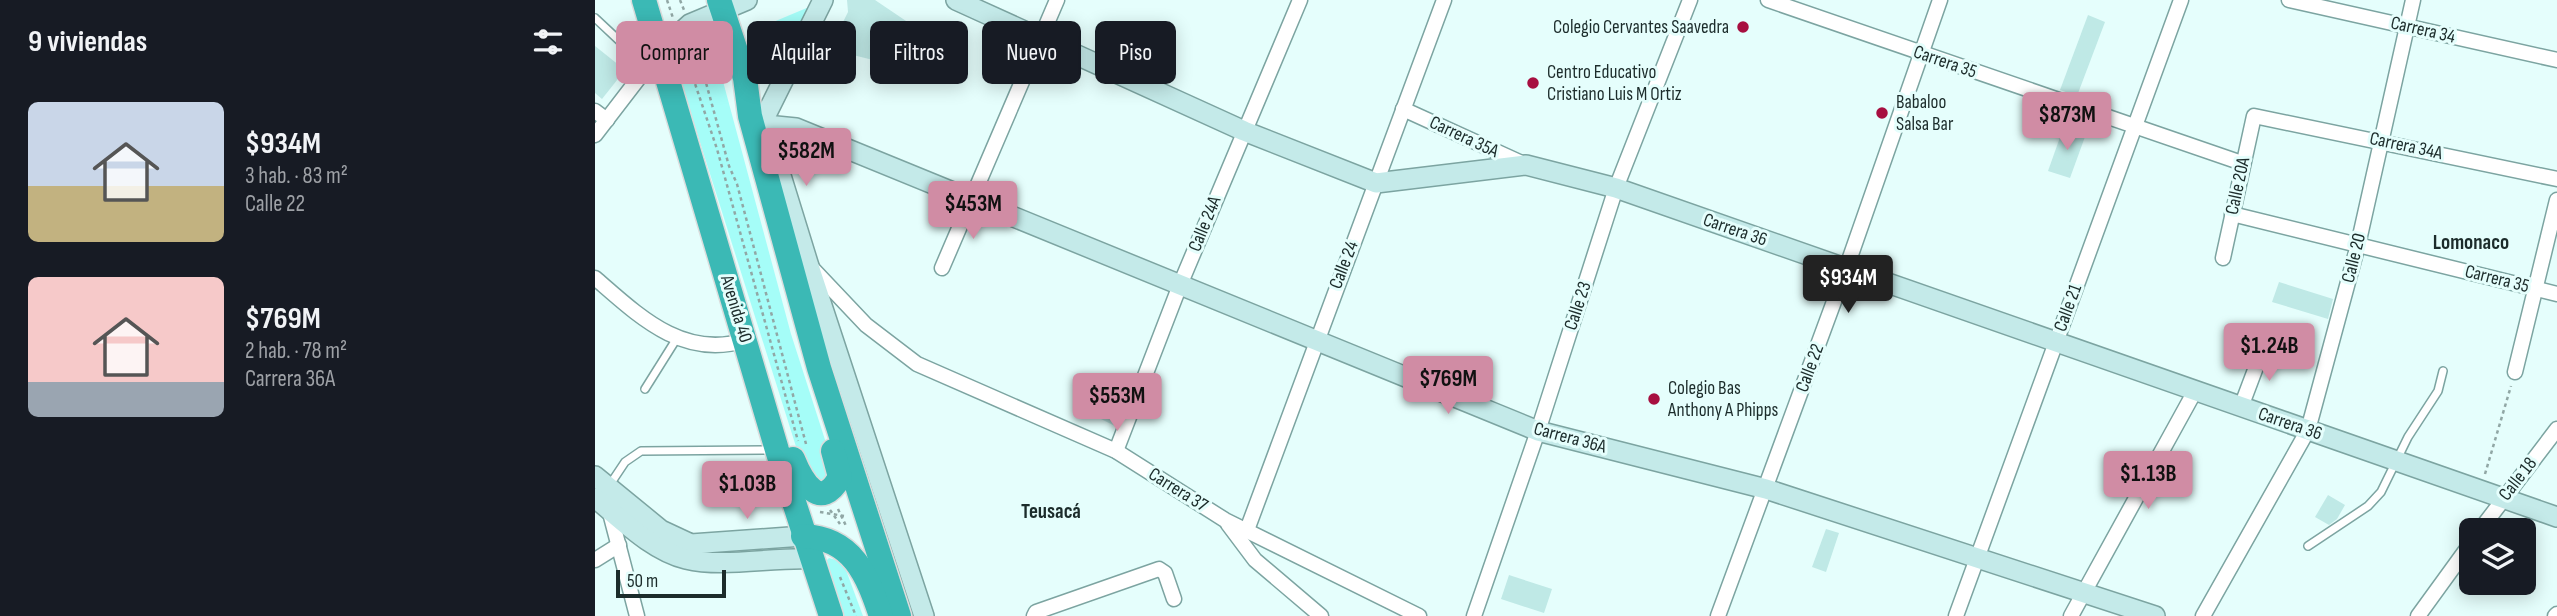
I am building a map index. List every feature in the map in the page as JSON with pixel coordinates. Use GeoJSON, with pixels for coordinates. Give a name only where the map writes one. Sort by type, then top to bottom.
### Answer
{"type":"FeatureCollection","features":[{"type":"Feature","properties":{"kind":"highway","name":"Avenida 40"},"geometry":{"type":"LineString","coordinates":[[648,3],[652,21]]}},
{"type":"Feature","properties":{"kind":"highway"},"geometry":{"type":"LineString","coordinates":[[721,5],[745,78],[750,116],[819,368],[854,514],[899,616]]}},
{"type":"Feature","properties":{"kind":"highway","name":"Avenida 40"},"geometry":{"type":"LineString","coordinates":[[667,84],[766,414],[788,446],[793,503],[831,616]]}},
{"type":"Feature","properties":{"kind":"highway"},"geometry":{"type":"LineString","coordinates":[[766,414],[781,433],[806,487],[822,492],[834,487],[839,477],[814,398],[819,368]]}},
{"type":"Feature","properties":{"kind":"highway"},"geometry":{"type":"LineString","coordinates":[[807,547],[828,540],[847,550],[868,578],[881,616]]}},
{"type":"Feature","properties":{"kind":"street"},"geometry":{"type":"LineString","coordinates":[[695,21],[721,5],[747,0]]}},
{"type":"Feature","properties":{"kind":"street"},"geometry":{"type":"LineString","coordinates":[[765,122],[823,0]]}},
{"type":"Feature","properties":{"kind":"street","name":"Carrera 36"},"geometry":{"type":"LineString","coordinates":[[956,0],[1001,21]]}},
{"type":"Feature","properties":{"kind":"street"},"geometry":{"type":"LineString","coordinates":[[1048,21],[1057,0]]}},
{"type":"Feature","properties":{"kind":"street","name":"Calle 24A"},"geometry":{"type":"LineString","coordinates":[[1116,451],[1180,285],[1300,0]]}},
{"type":"Feature","properties":{"kind":"street","name":"Calle 24"},"geometry":{"type":"LineString","coordinates":[[1247,530],[1315,340],[1444,0]]}},
{"type":"Feature","properties":{"kind":"street","name":"Calle 23"},"geometry":{"type":"LineString","coordinates":[[1474,616],[1538,431],[1616,188],[1690,0]]}},
{"type":"Feature","properties":{"kind":"street","name":"Carrera 35"},"geometry":{"type":"LineString","coordinates":[[1769,0],[1922,55],[2242,163]]}},
{"type":"Feature","properties":{"kind":"street","name":"Calle 22"},"geometry":{"type":"LineString","coordinates":[[1718,616],[1846,269],[1940,0]]}},
{"type":"Feature","properties":{"kind":"street","name":"Calle 21"},"geometry":{"type":"LineString","coordinates":[[1956,616],[2181,0]]}},
{"type":"Feature","properties":{"kind":"street","name":"Carrera 34"},"geometry":{"type":"LineString","coordinates":[[2289,0],[2557,60]]}},
{"type":"Feature","properties":{"kind":"street","name":"Calle 20"},"geometry":{"type":"LineString","coordinates":[[2203,616],[2308,430],[2358,245],[2413,0]]}},
{"type":"Feature","properties":{"kind":"street","name":"Carrera 36"},"geometry":{"type":"LineString","coordinates":[[1081,57],[1244,131],[1376,183],[1526,165],[1616,188],[2557,517]]}},
{"type":"Feature","properties":{"kind":"street"},"geometry":{"type":"LineString","coordinates":[[745,78],[765,122],[808,263],[924,616]]}},
{"type":"Feature","properties":{"kind":"street"},"geometry":{"type":"LineString","coordinates":[[595,135],[601,115],[630,84]]}},
{"type":"Feature","properties":{"kind":"street"},"geometry":{"type":"LineString","coordinates":[[942,268],[1021,84]]}},
{"type":"Feature","properties":{"kind":"street","name":"Carrera 35A"},"geometry":{"type":"LineString","coordinates":[[1403,109],[1526,165]]}},
{"type":"Feature","properties":{"kind":"street","name":"Carrera 34A"},"geometry":{"type":"LineString","coordinates":[[2254,116],[2382,140],[2557,179]]}},
{"type":"Feature","properties":{"kind":"street","name":"Calle 20A"},"geometry":{"type":"LineString","coordinates":[[2223,258],[2254,116]]}},
{"type":"Feature","properties":{"kind":"street","name":"Carrera 36A"},"geometry":{"type":"LineString","coordinates":[[765,122],[796,128],[1538,431],[1766,489],[1978,556],[2155,616]]}},
{"type":"Feature","properties":{"kind":"street"},"geometry":{"type":"LineString","coordinates":[[2515,372],[2557,200]]}},
{"type":"Feature","properties":{"kind":"street","name":"Carrera 35"},"geometry":{"type":"LineString","coordinates":[[2232,214],[2557,294]]}},
{"type":"Feature","properties":{"kind":"street","name":"Carrera 37"},"geometry":{"type":"LineString","coordinates":[[808,263],[866,325],[918,364],[1116,451],[1226,520],[1419,616]]}},
{"type":"Feature","properties":{"kind":"street"},"geometry":{"type":"LineString","coordinates":[[595,278],[642,319],[677,338],[717,345],[745,340]]}},
{"type":"Feature","properties":{"kind":"street"},"geometry":{"type":"LineString","coordinates":[[2241,407],[2264,346]]}},
{"type":"Feature","properties":{"kind":"street"},"geometry":{"type":"LineString","coordinates":[[2071,616],[2195,391]]}},
{"type":"Feature","properties":{"kind":"street","name":"Calle 18"},"geometry":{"type":"LineString","coordinates":[[2489,518],[2557,429]]}},
{"type":"Feature","properties":{"kind":"street"},"geometry":{"type":"LineString","coordinates":[[602,490],[637,616]]}},
{"type":"Feature","properties":{"kind":"street"},"geometry":{"type":"LineString","coordinates":[[602,490],[661,530],[691,544],[807,547]]}},
{"type":"Feature","properties":{"kind":"street"},"geometry":{"type":"LineString","coordinates":[[1226,520],[1255,560],[1321,616]]}},
{"type":"Feature","properties":{"kind":"street"},"geometry":{"type":"LineString","coordinates":[[595,560],[619,545]]}},
{"type":"Feature","properties":{"kind":"street"},"geometry":{"type":"LineString","coordinates":[[2418,616],[2459,560]]}},
{"type":"Feature","properties":{"kind":"street"},"geometry":{"type":"LineString","coordinates":[[1034,616],[1036,612],[1159,569],[1165,573],[1174,599]]}},
{"type":"Feature","properties":{"kind":"lane"},"geometry":{"type":"LineString","coordinates":[[595,18],[616,38]]}},
{"type":"Feature","properties":{"kind":"lane"},"geometry":{"type":"LineString","coordinates":[[645,388],[677,338]]}},
{"type":"Feature","properties":{"kind":"lane"},"geometry":{"type":"LineString","coordinates":[[2308,546],[2368,506],[2381,492],[2396,460],[2438,391],[2443,371]]}},
{"type":"Feature","properties":{"kind":"lane"},"geometry":{"type":"LineString","coordinates":[[602,490],[625,462],[641,451],[788,446]]}},
{"type":"Feature","properties":{"kind":"path"},"geometry":{"type":"LineString","coordinates":[[680,0],[683,21]]}},
{"type":"Feature","properties":{"kind":"path"},"geometry":{"type":"LineString","coordinates":[[648,3],[674,21]]}},
{"type":"Feature","properties":{"kind":"path"},"geometry":{"type":"LineString","coordinates":[[699,84],[788,446]]}},
{"type":"Feature","properties":{"kind":"path"},"geometry":{"type":"LineString","coordinates":[[702,84],[737,184],[809,455]]}},
{"type":"Feature","properties":{"kind":"path"},"geometry":{"type":"LineString","coordinates":[[2480,490],[2515,372]]}},
{"type":"Feature","properties":{"kind":"path"},"geometry":{"type":"LineString","coordinates":[[822,492],[854,514]]}},
{"type":"Feature","properties":{"kind":"path"},"geometry":{"type":"LineString","coordinates":[[822,492],[840,522],[847,550]]}},
{"type":"Feature","properties":{"kind":"path"},"geometry":{"type":"LineString","coordinates":[[793,503],[807,501],[825,515],[854,514]]}},
{"type":"Feature","properties":{"kind":"path"},"geometry":{"type":"LineString","coordinates":[[854,514],[847,550],[836,565],[856,616]]}},
{"type":"Feature","properties":{"kind":"shaded area"},"geometry":{"type":"Polygon","coordinates":[[[809,7],[802,21],[776,21],[809,7]]]}},
{"type":"Feature","properties":{"kind":"shaded area"},"geometry":{"type":"Polygon","coordinates":[[[682,84],[724,84],[791,334],[827,446],[828,485],[804,472],[682,84]]]}},
{"type":"Feature","properties":{"kind":"shaded area"},"geometry":{"type":"Polygon","coordinates":[[[829,558],[843,562],[863,616],[836,616],[821,566],[829,558]]]}},
{"type":"Feature","properties":{"kind":"building"},"geometry":{"type":"Polygon","coordinates":[[[847,0],[875,0],[906,21],[870,21],[870,59],[856,56],[856,21],[844,21],[848,12],[847,0]]]}},
{"type":"Feature","properties":{"kind":"building"},"geometry":{"type":"Polygon","coordinates":[[[2088,15],[2105,22],[2077,96],[2060,90],[2088,15]]]}},
{"type":"Feature","properties":{"kind":"building"},"geometry":{"type":"Polygon","coordinates":[[[595,46],[616,63],[616,81],[602,99],[595,93],[595,46]]]}},
{"type":"Feature","properties":{"kind":"building"},"geometry":{"type":"Polygon","coordinates":[[[2064,126],[2086,134],[2070,178],[2048,171],[2064,126]]]}},
{"type":"Feature","properties":{"kind":"building"},"geometry":{"type":"Polygon","coordinates":[[[2279,282],[2333,299],[2328,319],[2272,302],[2279,282]]]}},
{"type":"Feature","properties":{"kind":"building"},"geometry":{"type":"Polygon","coordinates":[[[1099,391],[1124,404],[1115,426],[1089,413],[1099,391]]]}},
{"type":"Feature","properties":{"kind":"building"},"geometry":{"type":"Polygon","coordinates":[[[2328,495],[2345,505],[2337,519],[2329,525],[2315,517],[2328,495]]]}},
{"type":"Feature","properties":{"kind":"building"},"geometry":{"type":"Polygon","coordinates":[[[1826,529],[1839,533],[1826,572],[1812,567],[1826,529]]]}},
{"type":"Feature","properties":{"kind":"building"},"geometry":{"type":"Polygon","coordinates":[[[1509,575],[1552,589],[1544,613],[1501,599],[1509,575]]]}},
{"type":"Feature","properties":{"kind":"place","name":"Colegio Cervantes Saavedra"},"geometry":{"type":"Point","coordinates":[1743,27]}},
{"type":"Feature","properties":{"kind":"place","name":"Centro Educativo Cristiano Luis M Ortiz"},"geometry":{"type":"Point","coordinates":[1533,83]}},
{"type":"Feature","properties":{"kind":"place","name":"Babaloo Salsa Bar"},"geometry":{"type":"Point","coordinates":[1882,113]}},
{"type":"Feature","properties":{"kind":"place","name":"Colegio Bas Anthony A Phipps"},"geometry":{"type":"Point","coordinates":[1654,399]}},
{"type":"Feature","properties":{"kind":"district","name":"Lomonaco"},"geometry":{"type":"Point","coordinates":[2471,242]}},
{"type":"Feature","properties":{"kind":"district","name":"Teusacá"},"geometry":{"type":"Point","coordinates":[1051,511]}}]}
